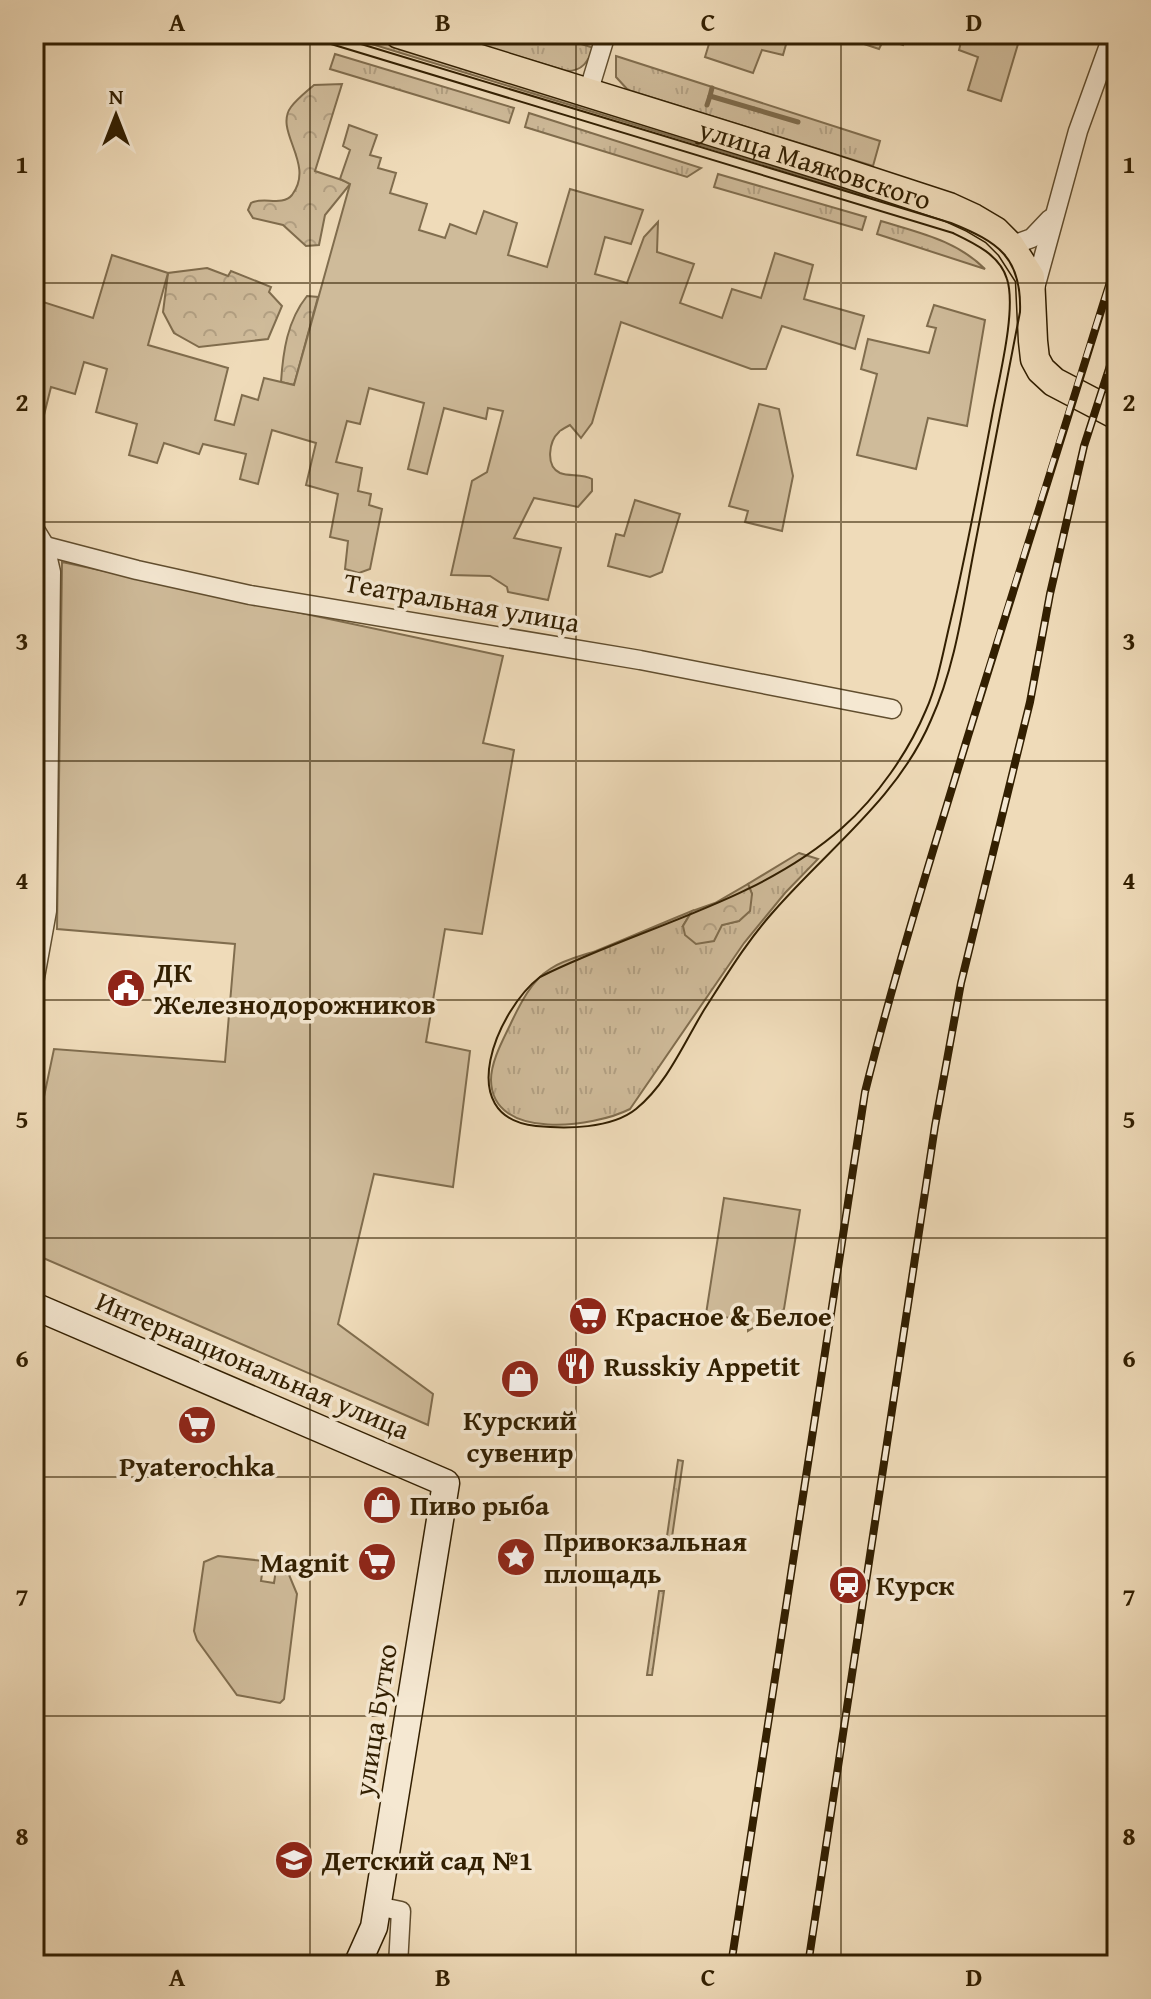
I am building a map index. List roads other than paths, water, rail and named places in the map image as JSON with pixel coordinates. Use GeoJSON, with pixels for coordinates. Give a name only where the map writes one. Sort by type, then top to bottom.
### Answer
{"type":"FeatureCollection","features":[{"type":"Feature","properties":{"kind":"main road","name":"улица Маяковского"},"geometry":{"type":"LineString","coordinates":[[399,34],[949,207],[995,231],[1010,246],[1030,277],[1035,359],[1041,370],[1054,382],[1117,415]]}},
{"type":"Feature","properties":{"kind":"main road","name":"Интернациональная улица"},"geometry":{"type":"LineString","coordinates":[[34,1306],[446,1483]]}},
{"type":"Feature","properties":{"kind":"main road","name":"улица Бутко"},"geometry":{"type":"LineString","coordinates":[[357,1965],[374,1927],[446,1483]]}},
{"type":"Feature","properties":{"kind":"street"},"geometry":{"type":"LineString","coordinates":[[588,93],[606,34]]}},
{"type":"Feature","properties":{"kind":"street"},"geometry":{"type":"LineString","coordinates":[[1032,319],[1035,289],[1054,214],[1078,131],[1113,34]]}},
{"type":"Feature","properties":{"kind":"street"},"geometry":{"type":"LineString","coordinates":[[1010,246],[1041,231],[1054,214]]}},
{"type":"Feature","properties":{"kind":"street"},"geometry":{"type":"LineString","coordinates":[[34,528],[45,546],[51,572],[47,911],[34,983]]}},
{"type":"Feature","properties":{"kind":"street","name":"Театральная улица"},"geometry":{"type":"LineString","coordinates":[[45,546],[250,595],[640,660],[892,709]]}},
{"type":"Feature","properties":{"kind":"street"},"geometry":{"type":"LineString","coordinates":[[377,1906],[401,1911],[398,1965]]}},
{"type":"Feature","properties":{"kind":"waterway"},"geometry":{"type":"LineString","coordinates":[[712,88],[710,96],[798,122]]}},
{"type":"Feature","properties":{"kind":"waterway"},"geometry":{"type":"LineString","coordinates":[[707,105],[710,96]]}},
{"type":"Feature","properties":{"kind":"tram line"},"geometry":{"type":"LineString","coordinates":[[298,34],[953,233],[992,257],[999,263],[1007,279],[1010,309],[1006,346],[942,656],[926,710],[890,774],[842,828],[809,854],[773,876],[697,912],[540,977],[524,992],[498,1036],[490,1060],[489,1083],[495,1103],[510,1118],[548,1127],[614,1121],[636,1109],[657,1088],[755,934],[881,798],[917,748],[931,720],[946,679],[962,615],[1020,312],[1017,278],[1004,254],[994,245],[951,223],[328,34]]}},
{"type":"Feature","properties":{"kind":"railway"},"geometry":{"type":"LineString","coordinates":[[731,1965],[865,1092],[928,869],[1117,260]]}},
{"type":"Feature","properties":{"kind":"railway"},"geometry":{"type":"LineString","coordinates":[[808,1965],[935,1126],[961,983],[1030,702],[1050,594],[1084,446],[1117,344]]}},
{"type":"Feature","properties":{"kind":"place","name":"ДК Железнодорожников"},"geometry":{"type":"Point","coordinates":[126,988]}},
{"type":"Feature","properties":{"kind":"place","name":"Красное & Белое"},"geometry":{"type":"Point","coordinates":[588,1316]}},
{"type":"Feature","properties":{"kind":"place","name":"Russkiy Appetit"},"geometry":{"type":"Point","coordinates":[576,1366]}},
{"type":"Feature","properties":{"kind":"place","name":"Курский сувенир"},"geometry":{"type":"Point","coordinates":[520,1379]}},
{"type":"Feature","properties":{"kind":"place","name":"Pyaterochka"},"geometry":{"type":"Point","coordinates":[197,1425]}},
{"type":"Feature","properties":{"kind":"place","name":"Пиво рыба"},"geometry":{"type":"Point","coordinates":[382,1505]}},
{"type":"Feature","properties":{"kind":"place","name":"Привокзальная площадь"},"geometry":{"type":"Point","coordinates":[516,1557]}},
{"type":"Feature","properties":{"kind":"place","name":"Magnit"},"geometry":{"type":"Point","coordinates":[377,1562]}},
{"type":"Feature","properties":{"kind":"place","name":"Курск"},"geometry":{"type":"Point","coordinates":[848,1585]}},
{"type":"Feature","properties":{"kind":"place","name":"Детский сад №1"},"geometry":{"type":"Point","coordinates":[294,1860]}}]}
